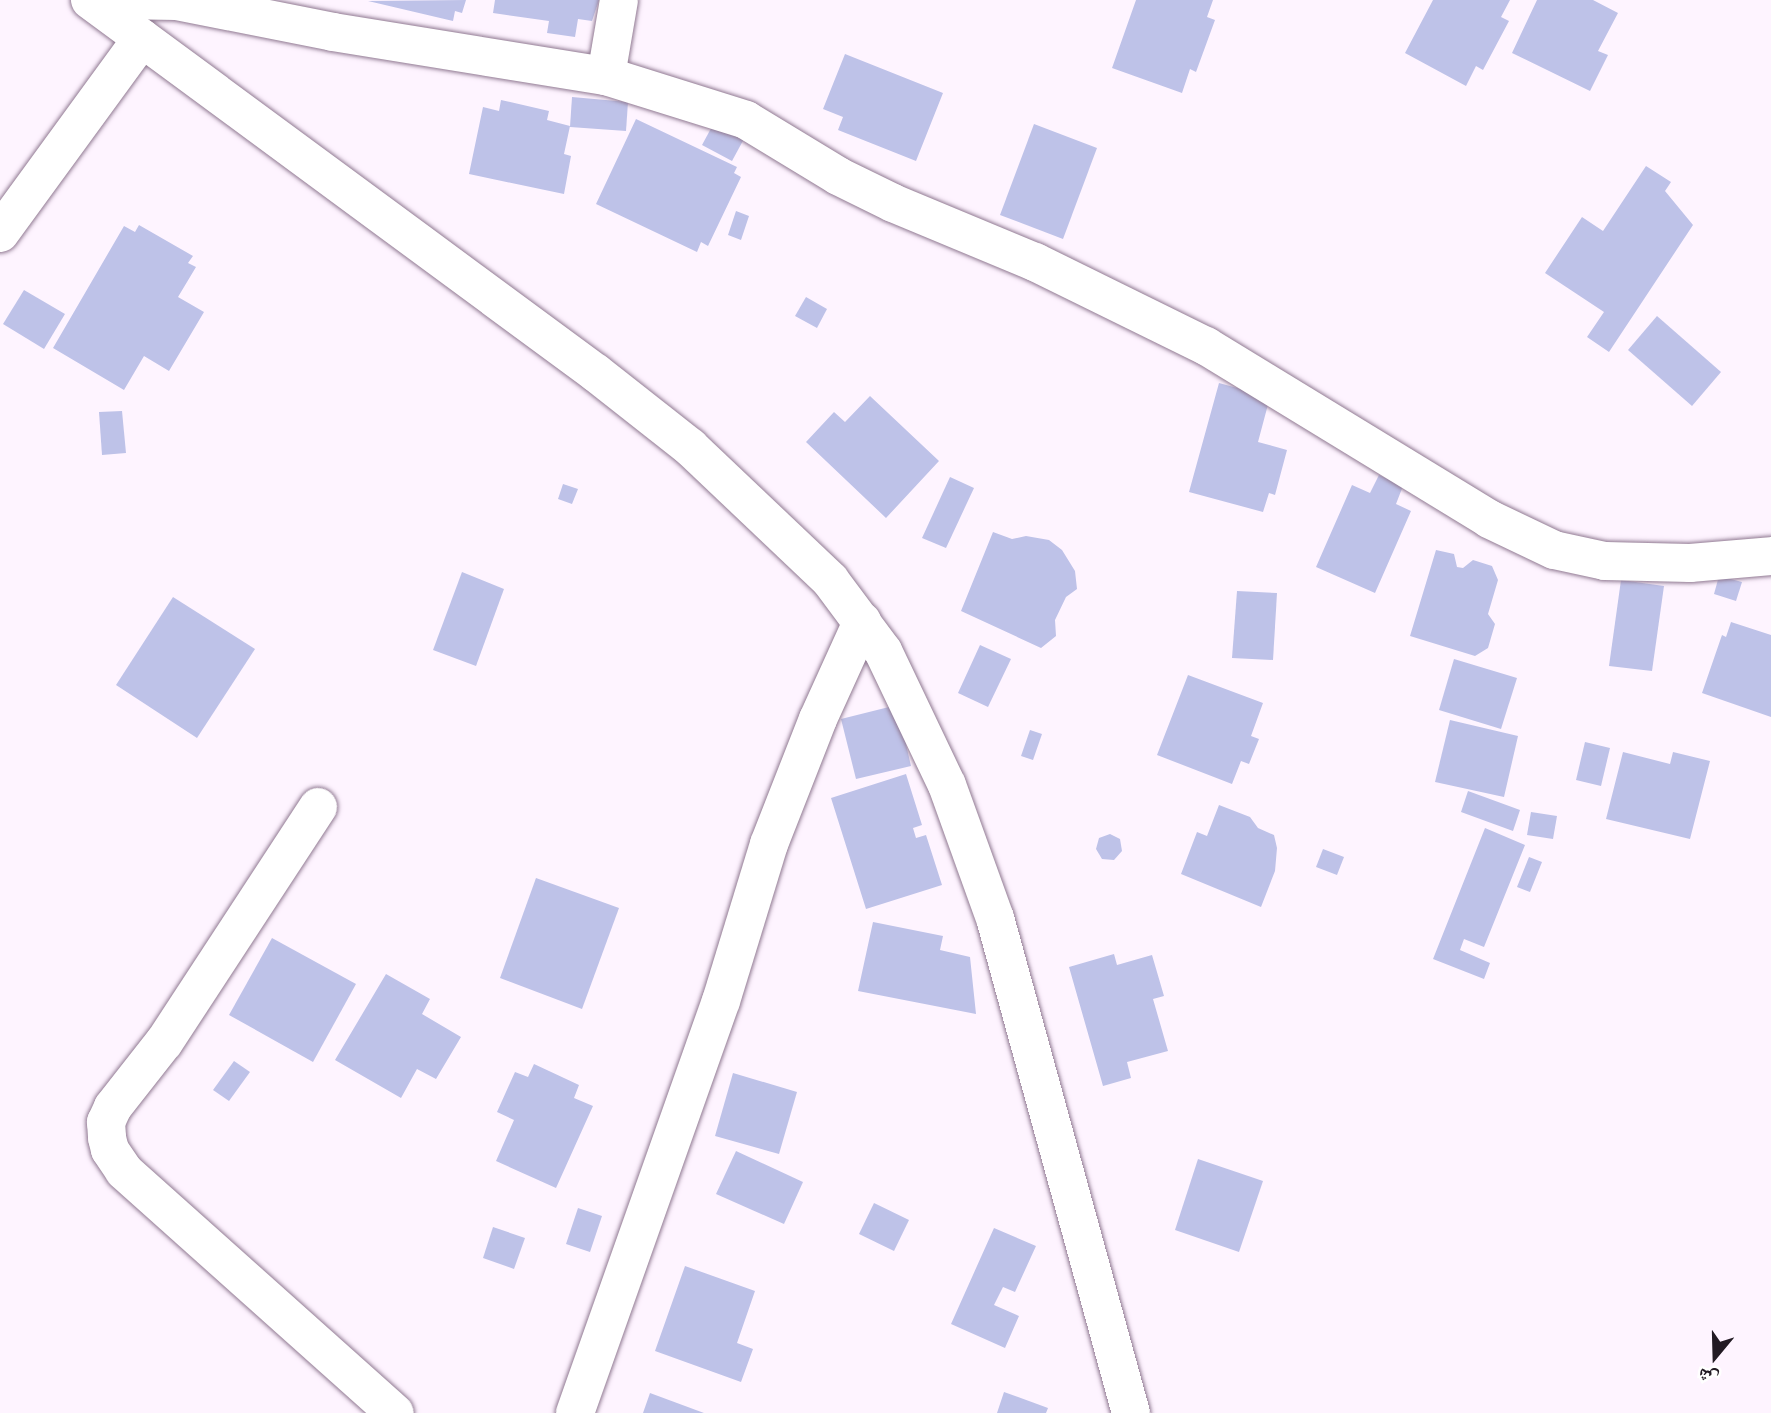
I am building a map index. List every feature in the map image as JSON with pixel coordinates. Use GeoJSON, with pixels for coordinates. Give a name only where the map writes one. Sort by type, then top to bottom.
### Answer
{"type":"FeatureCollection","features":[{"type":"Feature","properties":{"kind":"street"},"geometry":{"type":"LineString","coordinates":[[90,0],[596,373],[690,447],[830,580],[862,622],[883,651],[947,785],[995,918],[1131,1413]]}},
{"type":"Feature","properties":{"kind":"street"},"geometry":{"type":"LineString","coordinates":[[115,0],[177,1],[333,32],[606,76],[746,120],[849,182],[1035,262],[1194,340],[1489,519],[1553,550],[1605,561],[1690,563],[1771,556]]}},
{"type":"Feature","properties":{"kind":"street"},"geometry":{"type":"LineString","coordinates":[[606,76],[619,0]]}},
{"type":"Feature","properties":{"kind":"street"},"geometry":{"type":"LineString","coordinates":[[0,233],[142,38]]}},
{"type":"Feature","properties":{"kind":"street"},"geometry":{"type":"LineString","coordinates":[[575,1413],[721,1001],[769,844],[818,719],[862,622]]}},
{"type":"Feature","properties":{"kind":"street"},"geometry":{"type":"LineString","coordinates":[[318,807],[164,1042],[113,1107],[106,1122],[107,1138],[110,1150],[124,1171],[395,1413]]}},
{"type":"Feature","properties":{"kind":"building"},"geometry":{"type":"Polygon","coordinates":[[[466,0],[462,13],[455,11],[453,21],[368,1],[466,0]]]}},
{"type":"Feature","properties":{"kind":"building"},"geometry":{"type":"Polygon","coordinates":[[[495,0],[599,0],[592,21],[578,19],[575,37],[547,33],[549,21],[493,13],[495,0]]]}},
{"type":"Feature","properties":{"kind":"building"},"geometry":{"type":"Polygon","coordinates":[[[1136,0],[1213,0],[1207,17],[1215,20],[1196,72],[1190,69],[1182,93],[1112,68],[1136,0]]]}},
{"type":"Feature","properties":{"kind":"building"},"geometry":{"type":"Polygon","coordinates":[[[1433,0],[1510,0],[1501,17],[1509,21],[1483,70],[1476,66],[1466,86],[1405,53],[1433,0]]]}},
{"type":"Feature","properties":{"kind":"building"},"geometry":{"type":"Polygon","coordinates":[[[1537,0],[1593,0],[1618,13],[1598,51],[1608,55],[1590,91],[1512,53],[1537,0]]]}},
{"type":"Feature","properties":{"kind":"building"},"geometry":{"type":"Polygon","coordinates":[[[845,54],[943,93],[916,161],[838,130],[843,117],[823,109],[845,54]]]}},
{"type":"Feature","properties":{"kind":"building"},"geometry":{"type":"Polygon","coordinates":[[[572,97],[628,102],[626,131],[570,127],[572,97]]]}},
{"type":"Feature","properties":{"kind":"building"},"geometry":{"type":"Polygon","coordinates":[[[501,100],[549,111],[547,120],[570,126],[564,154],[571,156],[564,194],[469,174],[483,107],[499,111],[501,100]]]}},
{"type":"Feature","properties":{"kind":"building"},"geometry":{"type":"Polygon","coordinates":[[[636,119],[737,167],[734,173],[741,177],[708,246],[701,242],[697,252],[596,204],[636,119]]]}},
{"type":"Feature","properties":{"kind":"building"},"geometry":{"type":"Polygon","coordinates":[[[715,121],[745,137],[732,161],[702,145],[715,121]]]}},
{"type":"Feature","properties":{"kind":"building"},"geometry":{"type":"Polygon","coordinates":[[[1034,124],[1097,148],[1063,239],[1000,215],[1034,124]]]}},
{"type":"Feature","properties":{"kind":"building"},"geometry":{"type":"Polygon","coordinates":[[[1646,166],[1671,182],[1665,191],[1693,225],[1609,352],[1587,337],[1604,312],[1545,273],[1582,217],[1603,231],[1646,166]]]}},
{"type":"Feature","properties":{"kind":"building"},"geometry":{"type":"Polygon","coordinates":[[[736,211],[749,216],[741,240],[728,235],[736,211]]]}},
{"type":"Feature","properties":{"kind":"building"},"geometry":{"type":"Polygon","coordinates":[[[139,225],[193,256],[188,263],[196,267],[178,297],[204,312],[169,371],[144,356],[124,390],[53,348],[124,226],[135,232],[139,225]]]}},
{"type":"Feature","properties":{"kind":"building"},"geometry":{"type":"Polygon","coordinates":[[[24,290],[65,314],[44,349],[3,324],[24,290]]]}},
{"type":"Feature","properties":{"kind":"building"},"geometry":{"type":"Polygon","coordinates":[[[806,297],[827,309],[817,328],[795,316],[806,297]]]}},
{"type":"Feature","properties":{"kind":"building"},"geometry":{"type":"Polygon","coordinates":[[[1657,316],[1721,372],[1692,406],[1628,350],[1657,316]]]}},
{"type":"Feature","properties":{"kind":"building"},"geometry":{"type":"Polygon","coordinates":[[[1219,383],[1270,397],[1258,442],[1287,450],[1275,495],[1269,493],[1263,512],[1189,492],[1219,383]]]}},
{"type":"Feature","properties":{"kind":"building"},"geometry":{"type":"Polygon","coordinates":[[[870,396],[939,461],[886,518],[806,442],[834,412],[845,422],[870,396]]]}},
{"type":"Feature","properties":{"kind":"building"},"geometry":{"type":"Polygon","coordinates":[[[122,411],[126,453],[102,455],[99,412],[122,411]]]}},
{"type":"Feature","properties":{"kind":"building"},"geometry":{"type":"Polygon","coordinates":[[[1379,475],[1403,486],[1396,504],[1411,511],[1375,593],[1316,567],[1352,485],[1370,493],[1379,475]]]}},
{"type":"Feature","properties":{"kind":"building"},"geometry":{"type":"Polygon","coordinates":[[[950,477],[974,488],[946,548],[922,538],[950,477]]]}},
{"type":"Feature","properties":{"kind":"building"},"geometry":{"type":"Polygon","coordinates":[[[563,484],[578,489],[572,504],[558,499],[563,484]]]}},
{"type":"Feature","properties":{"kind":"building"},"geometry":{"type":"Polygon","coordinates":[[[993,532],[1012,539],[1026,536],[1049,540],[1062,550],[1075,571],[1077,589],[1066,597],[1055,620],[1056,636],[1041,648],[961,611],[993,532]]]}},
{"type":"Feature","properties":{"kind":"building"},"geometry":{"type":"Polygon","coordinates":[[[1436,550],[1454,554],[1457,567],[1463,568],[1473,560],[1492,566],[1498,580],[1488,614],[1495,624],[1488,648],[1475,656],[1410,636],[1436,550]]]}},
{"type":"Feature","properties":{"kind":"building"},"geometry":{"type":"Polygon","coordinates":[[[462,572],[504,589],[476,666],[433,650],[462,572]]]}},
{"type":"Feature","properties":{"kind":"building"},"geometry":{"type":"Polygon","coordinates":[[[1719,576],[1742,582],[1736,601],[1714,594],[1719,576]]]}},
{"type":"Feature","properties":{"kind":"building"},"geometry":{"type":"Polygon","coordinates":[[[1621,580],[1664,586],[1652,671],[1609,666],[1621,580]]]}},
{"type":"Feature","properties":{"kind":"building"},"geometry":{"type":"Polygon","coordinates":[[[1237,591],[1277,593],[1273,660],[1232,658],[1237,591]]]}},
{"type":"Feature","properties":{"kind":"building"},"geometry":{"type":"Polygon","coordinates":[[[173,597],[255,649],[197,738],[116,685],[173,597]]]}},
{"type":"Feature","properties":{"kind":"building"},"geometry":{"type":"Polygon","coordinates":[[[1731,622],[1771,635],[1771,717],[1702,693],[1722,635],[1726,637],[1731,622]]]}},
{"type":"Feature","properties":{"kind":"building"},"geometry":{"type":"Polygon","coordinates":[[[980,645],[1011,659],[988,707],[958,693],[980,645]]]}},
{"type":"Feature","properties":{"kind":"building"},"geometry":{"type":"Polygon","coordinates":[[[1454,659],[1517,678],[1501,729],[1439,710],[1454,659]]]}},
{"type":"Feature","properties":{"kind":"building"},"geometry":{"type":"Polygon","coordinates":[[[1188,675],[1263,703],[1251,736],[1259,739],[1249,764],[1241,761],[1232,784],[1157,755],[1188,675]]]}},
{"type":"Feature","properties":{"kind":"building"},"geometry":{"type":"Polygon","coordinates":[[[897,705],[911,766],[856,779],[841,719],[897,705]]]}},
{"type":"Feature","properties":{"kind":"building"},"geometry":{"type":"Polygon","coordinates":[[[1450,720],[1518,736],[1504,797],[1435,782],[1450,720]]]}},
{"type":"Feature","properties":{"kind":"building"},"geometry":{"type":"Polygon","coordinates":[[[1030,730],[1042,734],[1033,760],[1021,756],[1030,730]]]}},
{"type":"Feature","properties":{"kind":"building"},"geometry":{"type":"Polygon","coordinates":[[[1585,742],[1610,748],[1601,786],[1576,780],[1585,742]]]}},
{"type":"Feature","properties":{"kind":"building"},"geometry":{"type":"Polygon","coordinates":[[[1623,752],[1670,764],[1673,752],[1710,761],[1690,839],[1606,819],[1623,752]]]}},
{"type":"Feature","properties":{"kind":"building"},"geometry":{"type":"Polygon","coordinates":[[[906,774],[922,825],[913,828],[916,838],[926,835],[942,885],[866,909],[831,798],[906,774]]]}},
{"type":"Feature","properties":{"kind":"building"},"geometry":{"type":"Polygon","coordinates":[[[1468,791],[1520,810],[1513,831],[1461,812],[1468,791]]]}},
{"type":"Feature","properties":{"kind":"building"},"geometry":{"type":"Polygon","coordinates":[[[1219,805],[1250,817],[1258,828],[1274,835],[1277,848],[1275,871],[1261,907],[1181,874],[1197,832],[1207,836],[1219,805]]]}},
{"type":"Feature","properties":{"kind":"building"},"geometry":{"type":"Polygon","coordinates":[[[1531,812],[1557,816],[1553,839],[1527,835],[1531,812]]]}},
{"type":"Feature","properties":{"kind":"building"},"geometry":{"type":"Polygon","coordinates":[[[1485,828],[1525,845],[1484,947],[1464,939],[1460,950],[1490,963],[1484,979],[1433,959],[1485,828]]]}},
{"type":"Feature","properties":{"kind":"building"},"geometry":{"type":"Polygon","coordinates":[[[1110,834],[1120,839],[1122,851],[1114,860],[1102,859],[1096,849],[1099,838],[1110,834]]]}},
{"type":"Feature","properties":{"kind":"building"},"geometry":{"type":"Polygon","coordinates":[[[1323,849],[1344,857],[1337,875],[1316,867],[1323,849]]]}},
{"type":"Feature","properties":{"kind":"building"},"geometry":{"type":"Polygon","coordinates":[[[1529,857],[1542,862],[1530,892],[1517,887],[1529,857]]]}},
{"type":"Feature","properties":{"kind":"building"},"geometry":{"type":"Polygon","coordinates":[[[536,878],[619,908],[582,1009],[500,978],[536,878]]]}},
{"type":"Feature","properties":{"kind":"building"},"geometry":{"type":"Polygon","coordinates":[[[873,922],[943,936],[940,950],[970,957],[976,1014],[858,991],[873,922]]]}},
{"type":"Feature","properties":{"kind":"building"},"geometry":{"type":"Polygon","coordinates":[[[272,938],[356,984],[313,1062],[229,1015],[272,938]]]}},
{"type":"Feature","properties":{"kind":"building"},"geometry":{"type":"Polygon","coordinates":[[[1114,954],[1117,965],[1152,955],[1164,996],[1153,999],[1168,1051],[1127,1062],[1131,1078],[1103,1086],[1069,967],[1114,954]]]}},
{"type":"Feature","properties":{"kind":"building"},"geometry":{"type":"Polygon","coordinates":[[[386,974],[430,999],[422,1014],[461,1037],[436,1079],[417,1069],[401,1098],[335,1060],[386,974]]]}},
{"type":"Feature","properties":{"kind":"building"},"geometry":{"type":"Polygon","coordinates":[[[234,1061],[250,1072],[229,1101],[213,1090],[234,1061]]]}},
{"type":"Feature","properties":{"kind":"building"},"geometry":{"type":"Polygon","coordinates":[[[534,1064],[579,1085],[574,1098],[593,1106],[556,1188],[496,1161],[514,1120],[497,1112],[515,1072],[528,1077],[534,1064]]]}},
{"type":"Feature","properties":{"kind":"building"},"geometry":{"type":"Polygon","coordinates":[[[733,1073],[797,1092],[779,1154],[715,1136],[733,1073]]]}},
{"type":"Feature","properties":{"kind":"building"},"geometry":{"type":"Polygon","coordinates":[[[736,1151],[803,1182],[784,1224],[716,1194],[736,1151]]]}},
{"type":"Feature","properties":{"kind":"building"},"geometry":{"type":"Polygon","coordinates":[[[1198,1159],[1263,1181],[1239,1252],[1175,1230],[1198,1159]]]}},
{"type":"Feature","properties":{"kind":"building"},"geometry":{"type":"Polygon","coordinates":[[[874,1203],[909,1220],[894,1251],[859,1234],[874,1203]]]}},
{"type":"Feature","properties":{"kind":"building"},"geometry":{"type":"Polygon","coordinates":[[[578,1208],[602,1216],[590,1252],[566,1244],[578,1208]]]}},
{"type":"Feature","properties":{"kind":"building"},"geometry":{"type":"Polygon","coordinates":[[[493,1227],[525,1238],[514,1269],[483,1258],[493,1227]]]}},
{"type":"Feature","properties":{"kind":"building"},"geometry":{"type":"Polygon","coordinates":[[[994,1228],[1036,1246],[1015,1292],[1003,1287],[994,1305],[1019,1316],[1005,1348],[951,1324],[994,1228]]]}},
{"type":"Feature","properties":{"kind":"building"},"geometry":{"type":"Polygon","coordinates":[[[685,1266],[755,1291],[737,1343],[753,1349],[741,1382],[655,1351],[685,1266]]]}},
{"type":"Feature","properties":{"kind":"building"},"geometry":{"type":"Polygon","coordinates":[[[1004,1392],[1048,1408],[1046,1413],[997,1413],[1004,1392]]]}},
{"type":"Feature","properties":{"kind":"building"},"geometry":{"type":"Polygon","coordinates":[[[650,1393],[704,1413],[643,1413],[650,1393]]]}}]}
